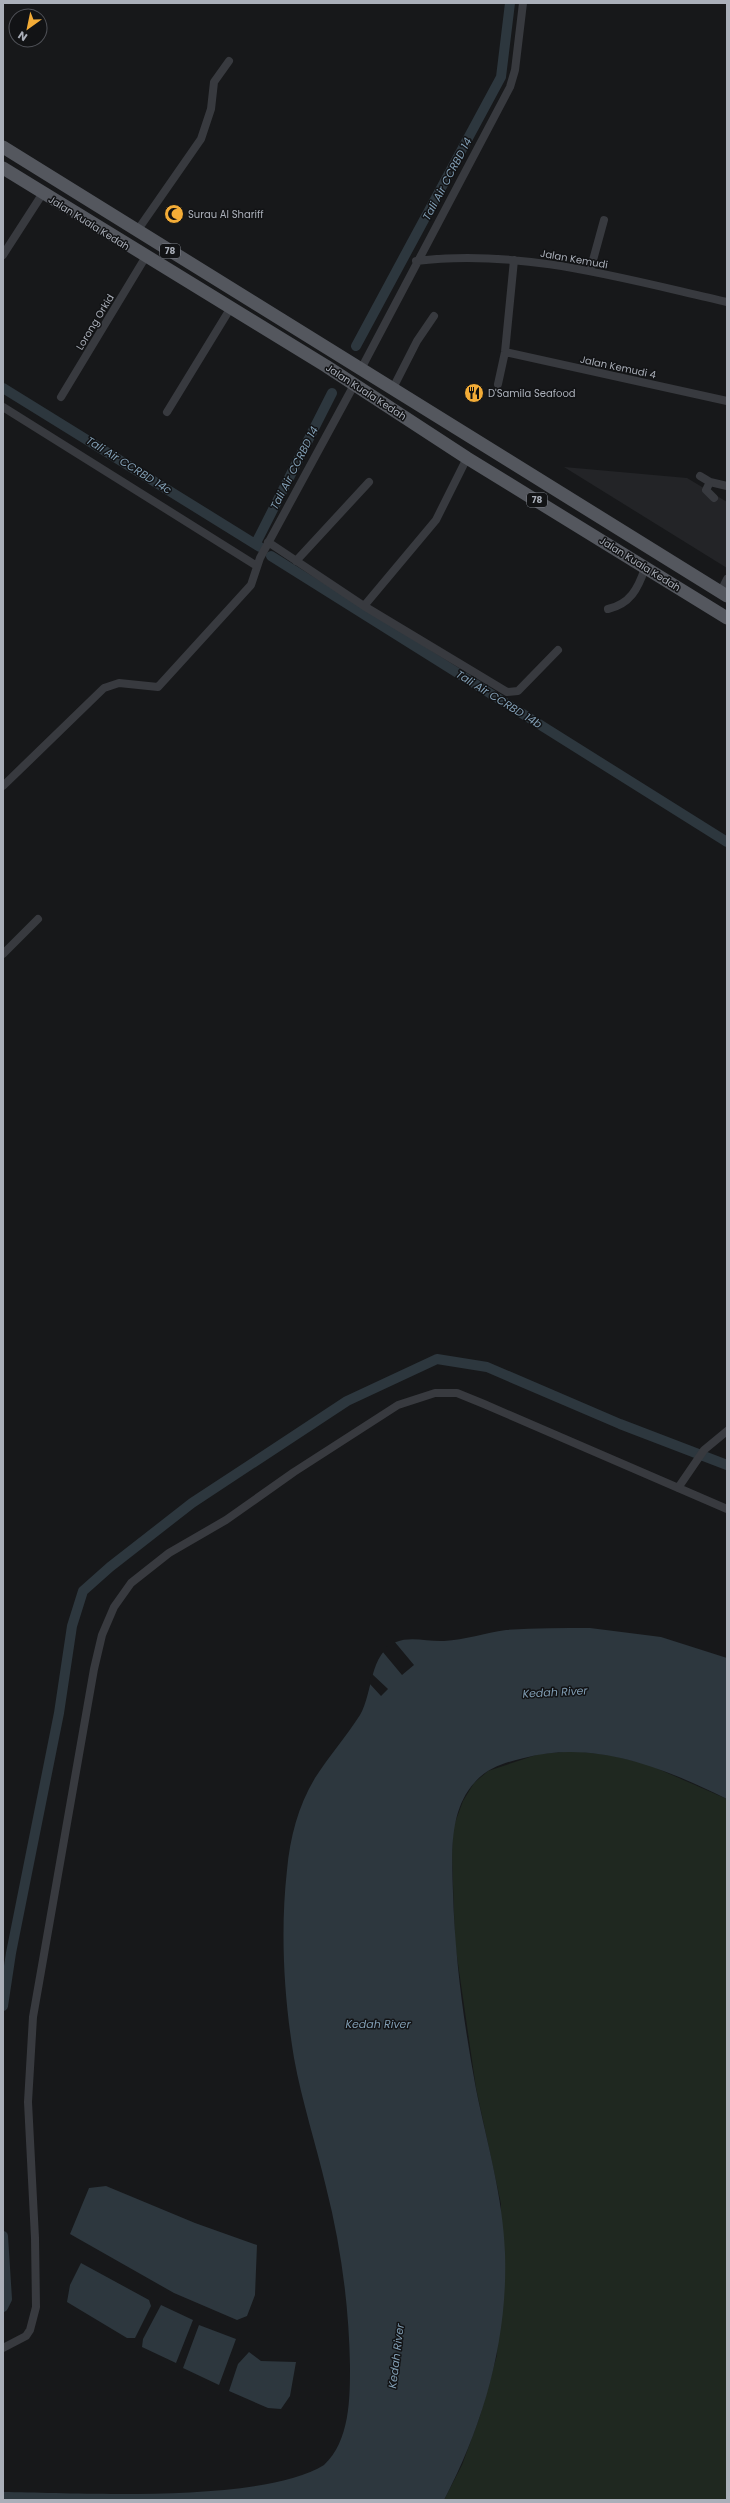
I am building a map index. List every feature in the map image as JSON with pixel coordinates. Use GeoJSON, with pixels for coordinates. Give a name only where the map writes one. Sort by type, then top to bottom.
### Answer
{"type":"FeatureCollection","features":[{"type":"Feature","properties":{"kind":"main road","name":"Jalan Kuala Kedah"},"geometry":{"type":"LineString","coordinates":[[3,147],[337,354],[392,390],[724,594]]}},
{"type":"Feature","properties":{"kind":"main road","name":"Jalan Kuala Kedah"},"geometry":{"type":"LineString","coordinates":[[3,168],[145,258],[326,366],[467,458],[727,618]]}},
{"type":"Feature","properties":{"kind":"street"},"geometry":{"type":"LineString","coordinates":[[358,368],[510,87],[515,70],[523,3]]}},
{"type":"Feature","properties":{"kind":"street"},"geometry":{"type":"LineString","coordinates":[[137,230],[201,139],[211,109],[214,82],[229,60]]}},
{"type":"Feature","properties":{"kind":"street"},"geometry":{"type":"LineString","coordinates":[[3,255],[43,193]]}},
{"type":"Feature","properties":{"kind":"street"},"geometry":{"type":"LineString","coordinates":[[590,271],[604,220]]}},
{"type":"Feature","properties":{"kind":"street","name":"Jalan Kemudi"},"geometry":{"type":"LineString","coordinates":[[416,260],[473,256],[514,260],[590,271],[727,302]]}},
{"type":"Feature","properties":{"kind":"street","name":"Lorong Orkid"},"geometry":{"type":"LineString","coordinates":[[61,397],[145,258]]}},
{"type":"Feature","properties":{"kind":"street"},"geometry":{"type":"LineString","coordinates":[[498,384],[505,352],[514,260]]}},
{"type":"Feature","properties":{"kind":"street"},"geometry":{"type":"LineString","coordinates":[[167,412],[230,309]]}},
{"type":"Feature","properties":{"kind":"street"},"geometry":{"type":"LineString","coordinates":[[392,390],[417,341],[434,316]]}},
{"type":"Feature","properties":{"kind":"street","name":"Jalan Kemudi 4"},"geometry":{"type":"LineString","coordinates":[[505,352],[727,401]]}},
{"type":"Feature","properties":{"kind":"street"},"geometry":{"type":"LineString","coordinates":[[3,786],[104,688],[119,683],[158,687],[251,585],[258,562],[351,383]]}},
{"type":"Feature","properties":{"kind":"street"},"geometry":{"type":"LineString","coordinates":[[3,407],[258,562]]}},
{"type":"Feature","properties":{"kind":"street"},"geometry":{"type":"LineString","coordinates":[[364,606],[436,520],[467,458]]}},
{"type":"Feature","properties":{"kind":"street"},"geometry":{"type":"LineString","coordinates":[[700,476],[710,482],[727,486]]}},
{"type":"Feature","properties":{"kind":"street"},"geometry":{"type":"LineString","coordinates":[[296,561],[369,482]]}},
{"type":"Feature","properties":{"kind":"street"},"geometry":{"type":"LineString","coordinates":[[710,482],[706,490],[714,498]]}},
{"type":"Feature","properties":{"kind":"street"},"geometry":{"type":"LineString","coordinates":[[267,544],[296,561],[364,606],[507,692],[518,691],[558,650]]}},
{"type":"Feature","properties":{"kind":"street"},"geometry":{"type":"LineString","coordinates":[[608,609],[619,606],[633,595],[645,568]]}},
{"type":"Feature","properties":{"kind":"street"},"geometry":{"type":"LineString","coordinates":[[724,594],[727,579]]}},
{"type":"Feature","properties":{"kind":"street"},"geometry":{"type":"LineString","coordinates":[[3,954],[38,919]]}},
{"type":"Feature","properties":{"kind":"street"},"geometry":{"type":"LineString","coordinates":[[3,2348],[26,2336],[30,2330],[36,2308],[35,2238],[28,2102],[33,2017],[94,1670],[109,1617],[127,1588],[144,1571],[169,1554],[226,1520],[294,1472],[398,1405],[435,1392],[457,1393],[727,1510]]}},
{"type":"Feature","properties":{"kind":"street"},"geometry":{"type":"LineString","coordinates":[[678,1488],[704,1450],[727,1431]]}},
{"type":"Feature","properties":{"kind":"shaded area"},"geometry":{"type":"Polygon","coordinates":[[[564,467],[687,478],[727,502],[727,568],[564,467]]]}},
{"type":"Feature","properties":{"kind":"shaded area"},"geometry":{"type":"Polygon","coordinates":[[[574,1751],[609,1755],[647,1764],[727,1799],[727,2500],[444,2500],[462,2465],[480,2416],[497,2355],[501,2204],[476,2088],[455,1943],[452,1855],[453,1828],[463,1801],[474,1783],[488,1771],[539,1754],[574,1751]]]}},
{"type":"Feature","properties":{"kind":"water","name":"Kedah River"},"geometry":{"type":"Polygon","coordinates":[[[538,1628],[590,1628],[661,1637],[727,1658],[727,1799],[654,1767],[602,1754],[576,1752],[550,1753],[497,1766],[485,1773],[475,1782],[466,1794],[460,1807],[456,1820],[452,1850],[454,1918],[458,1967],[464,2016],[476,2089],[494,2170],[501,2211],[504,2232],[505,2285],[498,2349],[491,2380],[471,2441],[444,2500],[3,2500],[3,2492],[124,2494],[217,2491],[259,2485],[296,2477],[324,2465],[333,2455],[344,2432],[349,2405],[350,2366],[346,2299],[336,2231],[294,2058],[284,1965],[284,1917],[288,1858],[299,1811],[315,1778],[360,1715],[376,1665],[381,1655],[387,1648],[396,1642],[408,1639],[444,1641],[506,1630],[538,1628]]]}},
{"type":"Feature","properties":{"kind":"water"},"geometry":{"type":"Polygon","coordinates":[[[106,2186],[195,2223],[257,2245],[255,2295],[247,2316],[237,2320],[174,2293],[70,2234],[89,2188],[106,2186]]]}},
{"type":"Feature","properties":{"kind":"water"},"geometry":{"type":"Polygon","coordinates":[[[81,2263],[149,2300],[151,2306],[135,2338],[127,2338],[67,2302],[70,2285],[81,2263]]]}},
{"type":"Feature","properties":{"kind":"water"},"geometry":{"type":"Polygon","coordinates":[[[161,2305],[193,2320],[176,2363],[142,2347],[143,2339],[161,2305]]]}},
{"type":"Feature","properties":{"kind":"water"},"geometry":{"type":"Polygon","coordinates":[[[199,2325],[236,2339],[219,2385],[183,2368],[199,2325]]]}},
{"type":"Feature","properties":{"kind":"water"},"geometry":{"type":"Polygon","coordinates":[[[249,2352],[261,2361],[296,2362],[290,2396],[281,2409],[268,2408],[229,2391],[238,2364],[249,2352]]]}},
{"type":"Feature","properties":{"kind":"pier"},"geometry":{"type":"Polygon","coordinates":[[[394,1641],[414,1665],[402,1675],[382,1651],[394,1641]]]}},
{"type":"Feature","properties":{"kind":"pier"},"geometry":{"type":"Polygon","coordinates":[[[371,1673],[388,1689],[381,1696],[369,1683],[371,1673]]]}},
{"type":"Feature","properties":{"kind":"waterway","name":"Tali Air CCRBD 14"},"geometry":{"type":"LineString","coordinates":[[356,346],[501,77],[510,3]]}},
{"type":"Feature","properties":{"kind":"waterway","name":"Tali Air CCRBD 14c"},"geometry":{"type":"LineString","coordinates":[[3,388],[260,547]]}},
{"type":"Feature","properties":{"kind":"waterway","name":"Tali Air CCRBD 14"},"geometry":{"type":"LineString","coordinates":[[256,543],[332,393]]}},
{"type":"Feature","properties":{"kind":"waterway","name":"Tali Air CCRBD 14b"},"geometry":{"type":"LineString","coordinates":[[271,556],[727,842]]}},
{"type":"Feature","properties":{"kind":"waterway"},"geometry":{"type":"LineString","coordinates":[[3,2006],[11,1953],[59,1713],[72,1626],[83,1591],[110,1567],[192,1503],[347,1401],[437,1359],[487,1367],[620,1424],[727,1465]]}},
{"type":"Feature","properties":{"kind":"waterway"},"geometry":{"type":"LineString","coordinates":[[3,2236],[7,2299],[3,2307]]}},
{"type":"Feature","properties":{"kind":"place","name":"Surau Al Shariff"},"geometry":{"type":"Point","coordinates":[174,214]}},
{"type":"Feature","properties":{"kind":"place","name":"D'Samila Seafood"},"geometry":{"type":"Point","coordinates":[474,393]}}]}
